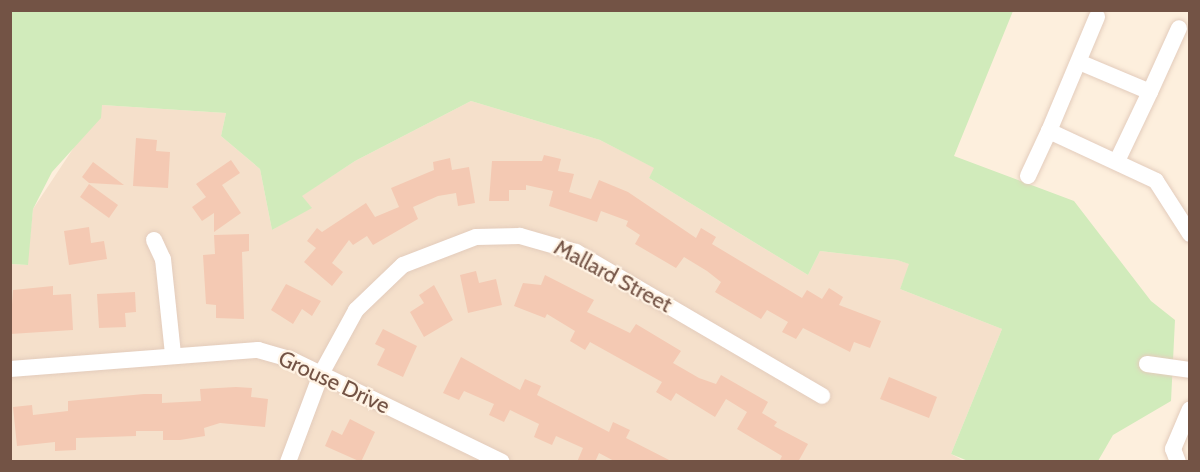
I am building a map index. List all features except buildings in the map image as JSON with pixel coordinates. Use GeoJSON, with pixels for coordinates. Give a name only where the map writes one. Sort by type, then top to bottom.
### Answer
{"type":"FeatureCollection","features":[{"type":"Feature","properties":{"kind":"street"},"geometry":{"type":"LineString","coordinates":[[1028,176],[1097,17]]}},
{"type":"Feature","properties":{"kind":"street"},"geometry":{"type":"LineString","coordinates":[[1118,159],[1179,28]]}},
{"type":"Feature","properties":{"kind":"street"},"geometry":{"type":"LineString","coordinates":[[1079,62],[1150,92]]}},
{"type":"Feature","properties":{"kind":"street"},"geometry":{"type":"LineString","coordinates":[[1049,131],[1118,159],[1156,181],[1190,234]]}},
{"type":"Feature","properties":{"kind":"street","name":"Mallard Street"},"geometry":{"type":"LineString","coordinates":[[288,462],[321,374],[356,310],[395,271],[452,242],[510,235],[576,252],[822,396]]}},
{"type":"Feature","properties":{"kind":"street"},"geometry":{"type":"LineString","coordinates":[[154,240],[163,258],[173,354]]}},
{"type":"Feature","properties":{"kind":"street","name":"Grouse Drive"},"geometry":{"type":"LineString","coordinates":[[10,369],[173,354],[258,350],[321,374],[502,462]]}},
{"type":"Feature","properties":{"kind":"street"},"geometry":{"type":"LineString","coordinates":[[1147,364],[1190,370]]}},
{"type":"Feature","properties":{"kind":"street"},"geometry":{"type":"LineString","coordinates":[[1176,461],[1173,449],[1190,409]]}},
{"type":"Feature","properties":{"kind":"shaded area"},"geometry":{"type":"Polygon","coordinates":[[[471,101],[600,140],[655,168],[649,178],[808,275],[820,251],[897,260],[910,264],[900,289],[1002,329],[951,454],[964,461],[11,461],[10,264],[27,265],[33,209],[102,105],[226,113],[221,136],[260,169],[272,230],[311,207],[301,196],[355,161],[471,101]]]}},
{"type":"Feature","properties":{"kind":"green space"},"geometry":{"type":"Polygon","coordinates":[[[10,11],[1013,11],[954,156],[1074,201],[1151,301],[1175,320],[1171,401],[1113,435],[1098,461],[968,461],[951,454],[1002,329],[900,289],[909,264],[897,260],[820,251],[808,275],[649,178],[654,168],[600,140],[471,101],[355,161],[302,196],[312,208],[272,230],[260,169],[221,136],[226,113],[102,105],[101,118],[52,172],[33,209],[28,265],[11,264],[10,11]]]}}]}
